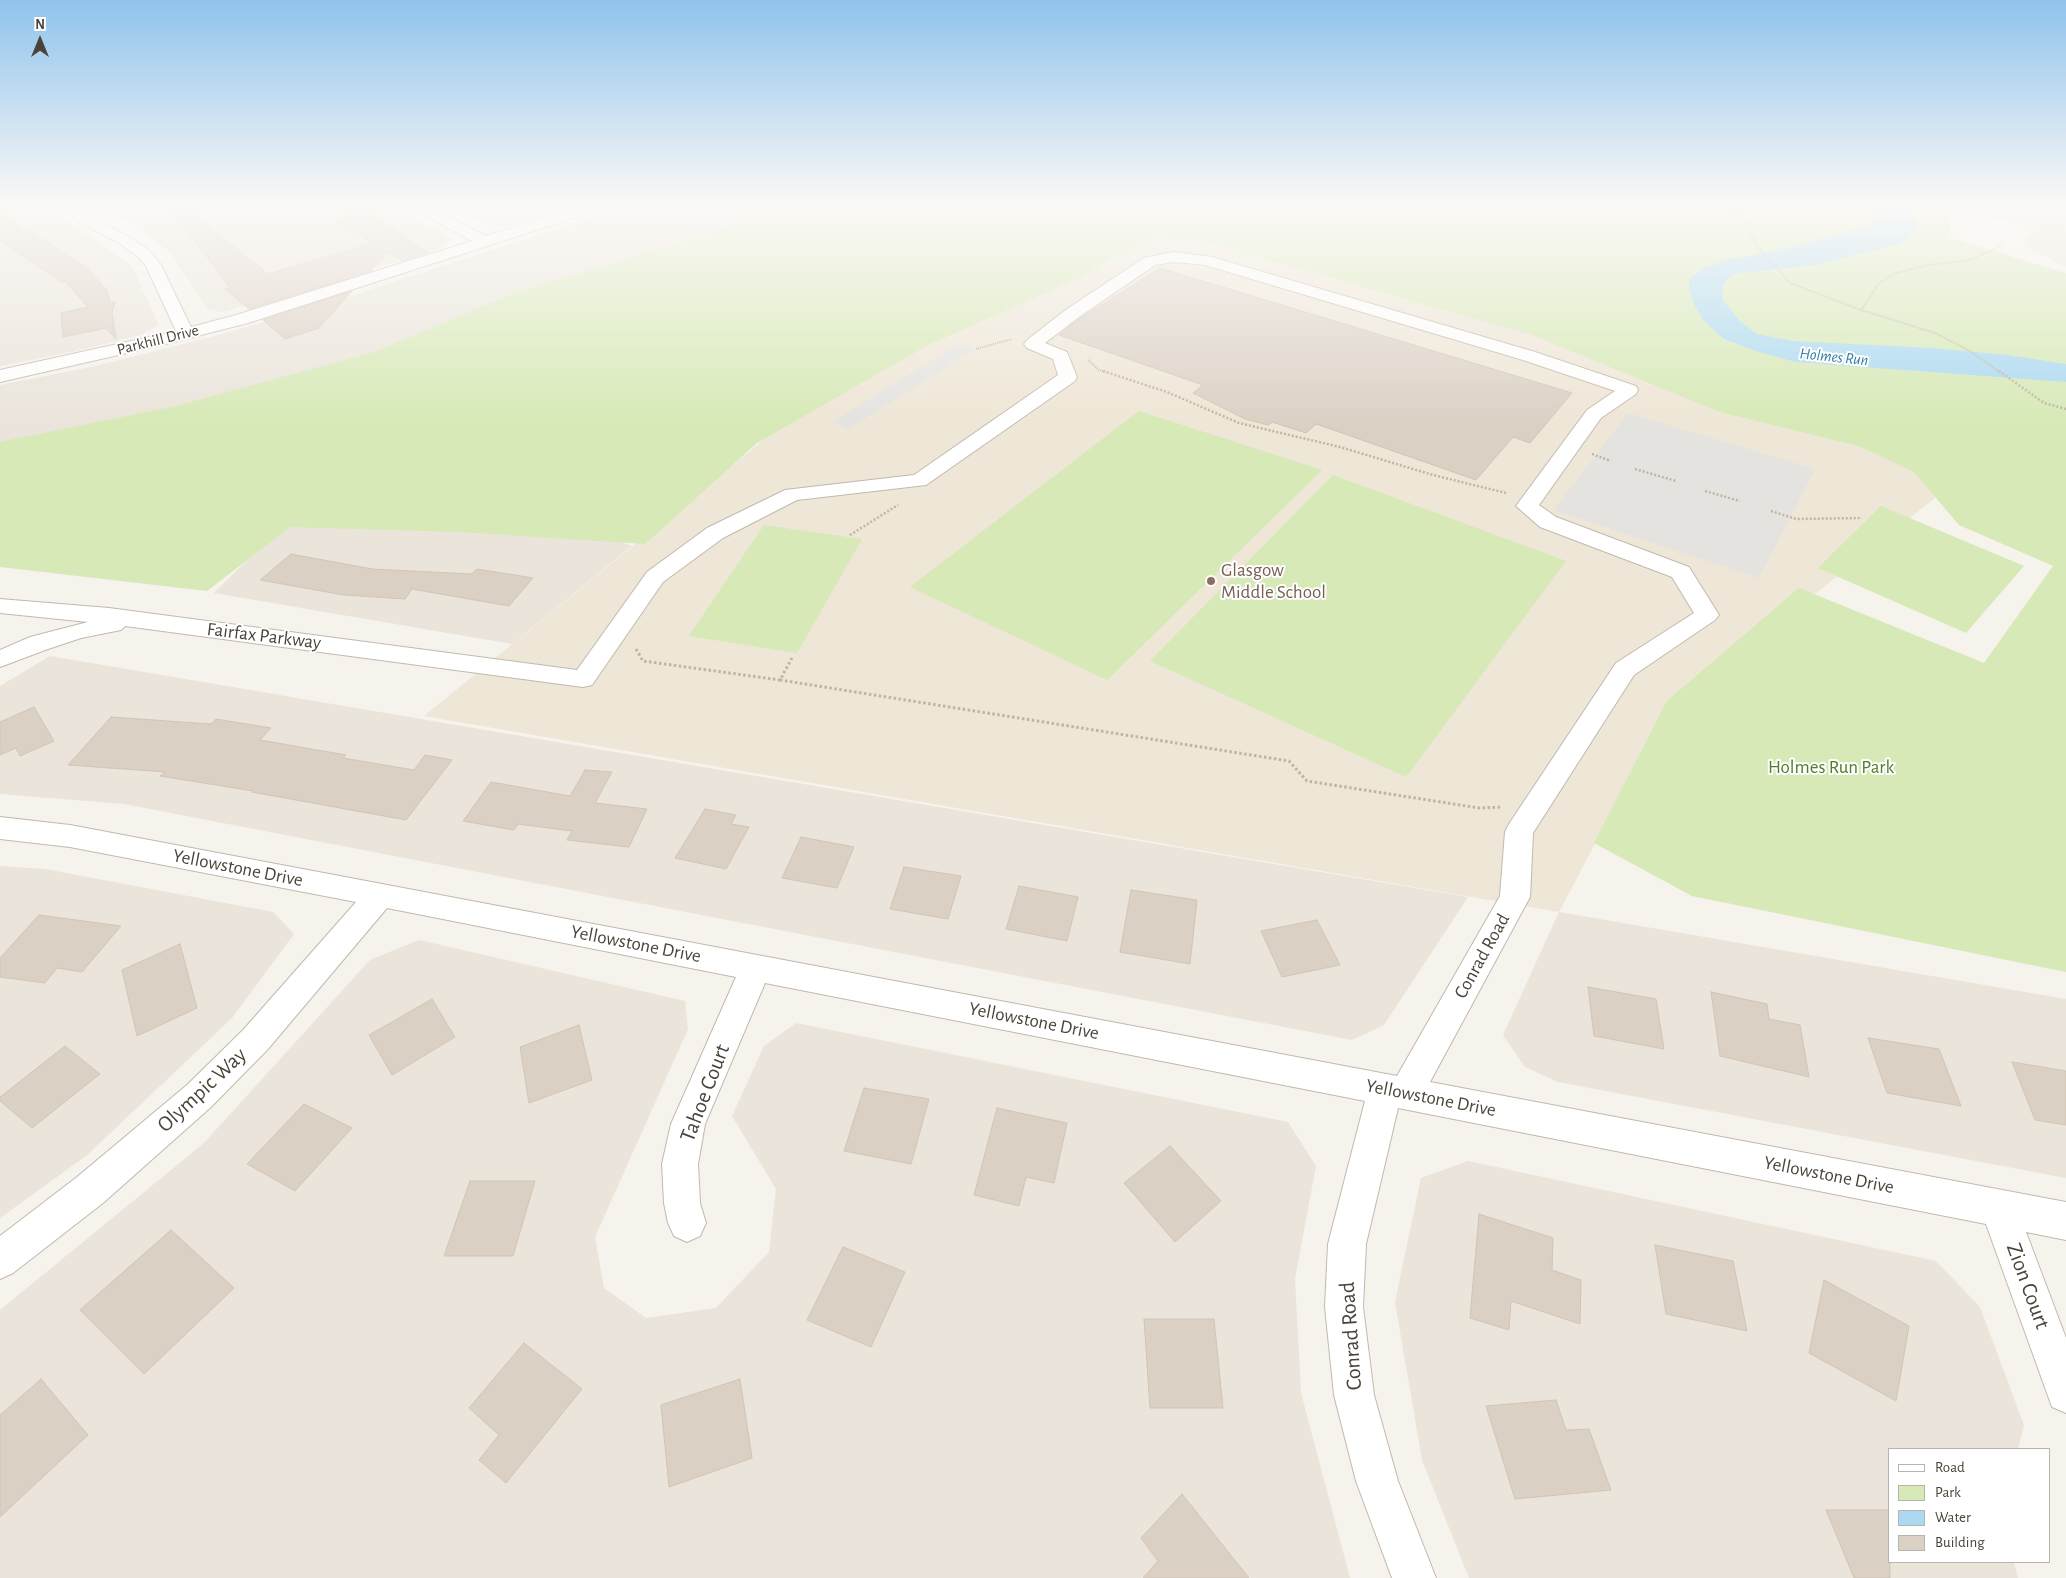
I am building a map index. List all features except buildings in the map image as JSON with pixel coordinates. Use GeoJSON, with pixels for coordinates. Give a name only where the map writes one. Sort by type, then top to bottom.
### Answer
{"type":"FeatureCollection","features":[{"type":"Feature","properties":{"kind":"street"},"geometry":{"type":"LineString","coordinates":[[160,279],[186,334]]}},
{"type":"Feature","properties":{"kind":"street","name":"Parkhill Drive"},"geometry":{"type":"LineString","coordinates":[[0,376],[186,334],[372,279]]}},
{"type":"Feature","properties":{"kind":"street","name":"Fairfax Parkway"},"geometry":{"type":"LineString","coordinates":[[0,606],[168,623],[583,679],[655,577],[715,533],[792,494],[919,481],[1068,378],[1062,356],[1033,344],[1073,313],[1124,279]]}},
{"type":"Feature","properties":{"kind":"street","name":"Fairfax Parkway"},"geometry":{"type":"LineString","coordinates":[[1269,279],[1530,356],[1629,390],[1594,414],[1527,506],[1548,522],[1681,572],[1707,615],[1625,668],[1519,832],[1515,898]]}},
{"type":"Feature","properties":{"kind":"street"},"geometry":{"type":"LineString","coordinates":[[0,659],[40,643],[79,631],[122,624],[168,623]]}},
{"type":"Feature","properties":{"kind":"street","name":"Yellowstone Drive"},"geometry":{"type":"LineString","coordinates":[[0,828],[70,836],[2066,1221]]}},
{"type":"Feature","properties":{"kind":"street","name":"Olympic Way"},"geometry":{"type":"LineString","coordinates":[[0,1260],[90,1190],[199,1096],[256,1039],[380,895]]}},
{"type":"Feature","properties":{"kind":"street","name":"Conrad Road"},"geometry":{"type":"LineString","coordinates":[[1414,1578],[1377,1481],[1354,1395],[1344,1307],[1347,1244],[1395,1091],[1515,898]]}},
{"type":"Feature","properties":{"kind":"street","name":"Tahoe Court"},"geometry":{"type":"LineString","coordinates":[[687,1223],[682,1202],[680,1164],[688,1124],[756,967]]}},
{"type":"Feature","properties":{"kind":"street","name":"Zion Court"},"geometry":{"type":"LineString","coordinates":[[1999,1208],[2066,1393]]}},
{"type":"Feature","properties":{"kind":"path"},"geometry":{"type":"LineString","coordinates":[[1786,279],[1790,283],[1861,310],[1935,333],[1951,340],[1970,351],[2044,403],[2066,409]]}},
{"type":"Feature","properties":{"kind":"path"},"geometry":{"type":"LineString","coordinates":[[1861,310],[1879,283],[1886,279]]}},
{"type":"Feature","properties":{"kind":"path"},"geometry":{"type":"LineString","coordinates":[[976,349],[993,342],[1016,338]]}},
{"type":"Feature","properties":{"kind":"path"},"geometry":{"type":"LineString","coordinates":[[1086,359],[1099,370],[1167,392],[1239,423],[1340,447],[1433,476],[1509,494]]}},
{"type":"Feature","properties":{"kind":"path"},"geometry":{"type":"LineString","coordinates":[[1635,469],[1676,481]]}},
{"type":"Feature","properties":{"kind":"path"},"geometry":{"type":"LineString","coordinates":[[1705,490],[1740,502]]}},
{"type":"Feature","properties":{"kind":"path"},"geometry":{"type":"LineString","coordinates":[[850,535],[900,504]]}},
{"type":"Feature","properties":{"kind":"path"},"geometry":{"type":"LineString","coordinates":[[1771,511],[1796,520],[1862,518]]}},
{"type":"Feature","properties":{"kind":"path"},"geometry":{"type":"LineString","coordinates":[[634,644],[643,660],[1289,761],[1307,781],[1479,808],[1508,805]]}},
{"type":"Feature","properties":{"kind":"path"},"geometry":{"type":"LineString","coordinates":[[780,680],[792,658]]}},
{"type":"Feature","properties":{"kind":"shaded area"},"geometry":{"type":"Polygon","coordinates":[[[0,279],[138,279],[159,325],[141,335],[72,352],[0,366],[0,279]]]}},
{"type":"Feature","properties":{"kind":"shaded area"},"geometry":{"type":"Polygon","coordinates":[[[187,279],[337,279],[222,312],[207,309],[187,279]]]}},
{"type":"Feature","properties":{"kind":"shaded area"},"geometry":{"type":"Polygon","coordinates":[[[403,279],[613,279],[416,350],[0,459],[0,385],[91,367],[208,338],[319,306],[403,279]]]}},
{"type":"Feature","properties":{"kind":"shaded area","name":"Glasgow Middle School"},"geometry":{"type":"Polygon","coordinates":[[[977,279],[1384,279],[2000,446],[1662,716],[1559,912],[424,716],[932,303],[977,279]]]}},
{"type":"Feature","properties":{"kind":"shaded area"},"geometry":{"type":"Polygon","coordinates":[[[958,344],[976,349],[848,429],[832,422],[958,344]]]}},
{"type":"Feature","properties":{"kind":"shaded area"},"geometry":{"type":"Polygon","coordinates":[[[1628,413],[1815,469],[1759,578],[1554,510],[1628,413]]]}},
{"type":"Feature","properties":{"kind":"shaded area"},"geometry":{"type":"Polygon","coordinates":[[[489,497],[632,546],[512,644],[214,593],[284,523],[489,497]]]}},
{"type":"Feature","properties":{"kind":"shaded area"},"geometry":{"type":"Polygon","coordinates":[[[50,656],[1468,897],[1384,1025],[1352,1040],[124,804],[0,794],[0,686],[50,656]]]}},
{"type":"Feature","properties":{"kind":"shaded area"},"geometry":{"type":"Polygon","coordinates":[[[0,866],[45,869],[273,912],[294,934],[232,1018],[86,1156],[0,1218],[0,866]]]}},
{"type":"Feature","properties":{"kind":"shaded area"},"geometry":{"type":"Polygon","coordinates":[[[1559,912],[2066,999],[2066,1178],[1558,1082],[1525,1067],[1503,1035],[1559,912]]]}},
{"type":"Feature","properties":{"kind":"shaded area"},"geometry":{"type":"Polygon","coordinates":[[[419,940],[685,1001],[688,1029],[595,1237],[604,1288],[646,1318],[716,1308],[769,1252],[776,1189],[732,1116],[764,1046],[796,1023],[1288,1122],[1316,1166],[1295,1279],[1301,1393],[1350,1578],[0,1578],[0,1310],[204,1143],[370,960],[419,940]]]}},
{"type":"Feature","properties":{"kind":"shaded area"},"geometry":{"type":"Polygon","coordinates":[[[1468,1161],[1936,1261],[1980,1307],[2024,1425],[2018,1448],[1888,1448],[1888,1563],[2014,1563],[2018,1578],[1469,1578],[1422,1460],[1395,1302],[1421,1178],[1468,1161]]]}},
{"type":"Feature","properties":{"kind":"green space","name":"Holmes Run Park"},"geometry":{"type":"Polygon","coordinates":[[[561,279],[1076,279],[926,346],[757,443],[645,544],[460,532],[290,527],[207,591],[0,567],[0,442],[176,406],[374,352],[517,292],[561,279]]]}},
{"type":"Feature","properties":{"kind":"green space","name":"Holmes Run Park"},"geometry":{"type":"Polygon","coordinates":[[[1334,279],[2066,279],[2066,972],[1692,896],[1594,843],[1667,701],[1799,588],[1984,663],[2053,566],[1959,525],[1914,472],[1859,446],[1720,412],[1529,334],[1334,279]]]}},
{"type":"Feature","properties":{"kind":"green space"},"geometry":{"type":"Polygon","coordinates":[[[1139,411],[1322,470],[1107,680],[910,587],[1139,411]]]}},
{"type":"Feature","properties":{"kind":"green space"},"geometry":{"type":"Polygon","coordinates":[[[1333,475],[1566,561],[1406,777],[1150,661],[1333,475]]]}},
{"type":"Feature","properties":{"kind":"green space"},"geometry":{"type":"Polygon","coordinates":[[[1881,506],[2024,566],[1966,633],[1818,568],[1881,506]]]}},
{"type":"Feature","properties":{"kind":"green space"},"geometry":{"type":"Polygon","coordinates":[[[764,525],[862,539],[797,653],[689,636],[764,525]]]}},
{"type":"Feature","properties":{"kind":"water","name":"Holmes Run"},"geometry":{"type":"Polygon","coordinates":[[[1689,279],[1728,279],[1723,285],[1722,299],[1740,321],[1757,334],[1792,341],[1932,348],[2008,355],[2066,364],[2066,382],[1796,362],[1759,352],[1724,339],[1704,321],[1695,307],[1689,290],[1689,279]]]}},
{"type":"Feature","properties":{"kind":"place","name":"Glasgow Middle School"},"geometry":{"type":"Point","coordinates":[1211,581]}}]}
